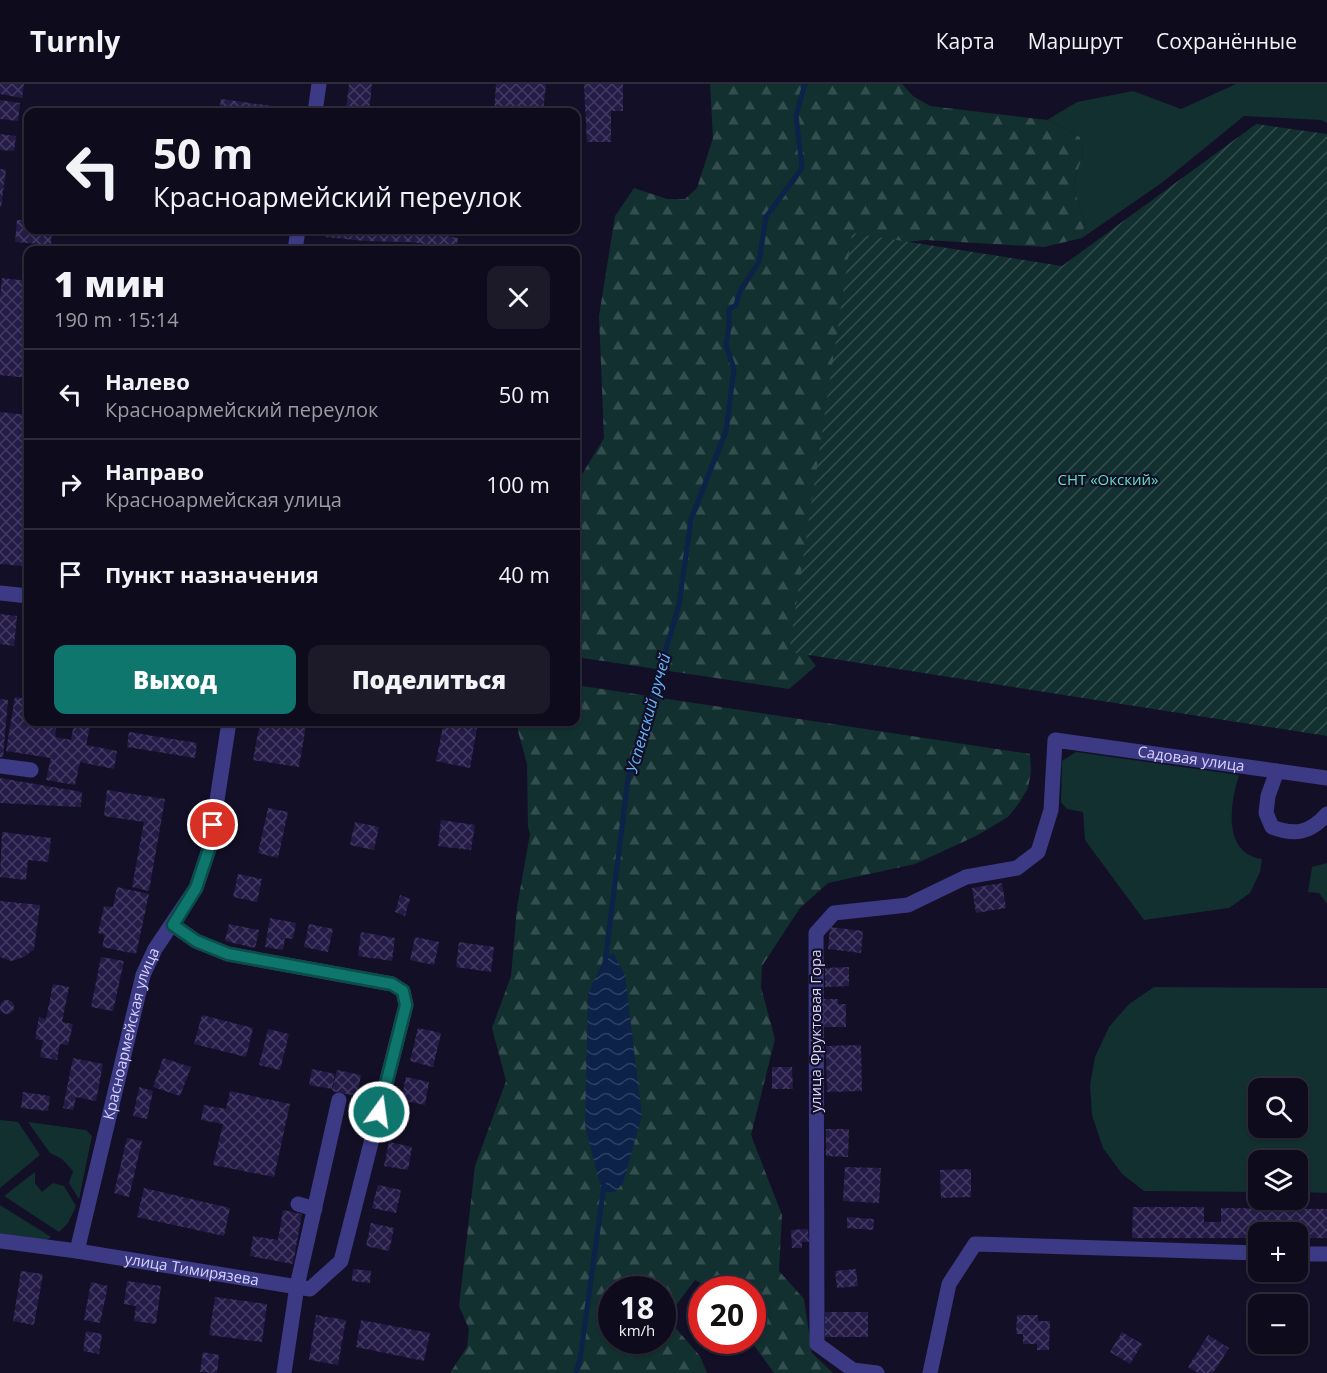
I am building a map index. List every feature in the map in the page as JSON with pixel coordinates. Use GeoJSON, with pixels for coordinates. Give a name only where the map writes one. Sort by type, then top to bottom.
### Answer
{"type":"FeatureCollection","features":[{"type":"Feature","properties":{"kind":"street"},"geometry":{"type":"LineString","coordinates":[[316,108],[319,84]]}},
{"type":"Feature","properties":{"kind":"street"},"geometry":{"type":"LineString","coordinates":[[0,593],[24,596]]}},
{"type":"Feature","properties":{"kind":"street","name":"Красноармейская улица"},"geometry":{"type":"LineString","coordinates":[[77,1251],[143,975],[155,949],[196,888],[210,846],[228,726]]}},
{"type":"Feature","properties":{"kind":"street","name":"Садовая улица"},"geometry":{"type":"LineString","coordinates":[[1055,740],[1327,778]]}},
{"type":"Feature","properties":{"kind":"street","name":"улица Фруктовая Гора"},"geometry":{"type":"LineString","coordinates":[[877,1373],[853,1370],[817,1344],[816,933],[834,913],[908,905],[966,877],[1017,868],[1038,852],[1051,810],[1055,740]]}},
{"type":"Feature","properties":{"kind":"street"},"geometry":{"type":"LineString","coordinates":[[0,766],[31,770]]}},
{"type":"Feature","properties":{"kind":"street"},"geometry":{"type":"LineString","coordinates":[[1277,771],[1268,796],[1266,813],[1272,827],[1294,833],[1316,826],[1327,814]]}},
{"type":"Feature","properties":{"kind":"street"},"geometry":{"type":"LineString","coordinates":[[173,925],[196,941],[228,954],[392,984],[403,991],[406,1005],[341,1261],[310,1289],[297,1286]]}},
{"type":"Feature","properties":{"kind":"street"},"geometry":{"type":"LineString","coordinates":[[284,1373],[297,1286],[339,1100]]}},
{"type":"Feature","properties":{"kind":"street"},"geometry":{"type":"LineString","coordinates":[[298,1204],[315,1209]]}},
{"type":"Feature","properties":{"kind":"street","name":"улица Тимирязева"},"geometry":{"type":"LineString","coordinates":[[0,1241],[297,1286]]}},
{"type":"Feature","properties":{"kind":"street"},"geometry":{"type":"LineString","coordinates":[[930,1373],[950,1284],[975,1244],[1248,1253]]}},
{"type":"Feature","properties":{"kind":"street"},"geometry":{"type":"LineString","coordinates":[[1308,1254],[1327,1254]]}},
{"type":"Feature","properties":{"kind":"green space"},"geometry":{"type":"Polygon","coordinates":[[[710,84],[902,84],[913,96],[930,106],[1047,120],[1080,137],[1083,154],[1073,186],[1085,221],[1082,238],[1044,247],[926,240],[907,242],[801,646],[816,666],[789,689],[580,658],[580,477],[604,438],[599,316],[615,216],[634,188],[667,199],[685,199],[697,188],[713,138],[710,84]]]}},
{"type":"Feature","properties":{"kind":"green space"},"geometry":{"type":"Polygon","coordinates":[[[1236,84],[1327,84],[1327,123],[1321,120],[1244,116],[1163,182],[1082,238],[1085,221],[1073,186],[1083,154],[1080,137],[1047,120],[1077,102],[1133,91],[1181,109],[1236,84]]]}},
{"type":"Feature","properties":{"kind":"green space","name":"СНТ «Окский»"},"geometry":{"type":"Polygon","coordinates":[[[1256,124],[1327,134],[1327,736],[789,652],[852,233],[1062,266],[1256,124]]]}},
{"type":"Feature","properties":{"kind":"green space"},"geometry":{"type":"Polygon","coordinates":[[[580,686],[1030,754],[1031,771],[1028,788],[1008,817],[976,836],[915,864],[828,883],[800,908],[762,966],[761,987],[775,1039],[751,1135],[782,1215],[779,1271],[804,1299],[812,1353],[833,1373],[774,1373],[760,1354],[766,1354],[766,1276],[688,1276],[688,1289],[676,1305],[676,1276],[598,1276],[598,1354],[676,1354],[676,1328],[688,1342],[688,1354],[698,1354],[707,1373],[450,1373],[467,1347],[469,1329],[459,1306],[475,1166],[506,1081],[492,1028],[511,976],[517,907],[530,834],[527,764],[518,726],[580,726],[580,686]]]}},
{"type":"Feature","properties":{"kind":"green space"},"geometry":{"type":"Polygon","coordinates":[[[1076,752],[1239,775],[1232,813],[1235,837],[1240,847],[1249,855],[1262,859],[1260,872],[1250,893],[1229,908],[1144,920],[1085,840],[1083,812],[1067,809],[1061,802],[1062,761],[1076,752]]]}},
{"type":"Feature","properties":{"kind":"green space"},"geometry":{"type":"Polygon","coordinates":[[[1327,863],[1327,904],[1319,893],[1308,892],[1312,867],[1327,863]]]}},
{"type":"Feature","properties":{"kind":"green space"},"geometry":{"type":"Polygon","coordinates":[[[1154,987],[1327,988],[1327,1193],[1308,1192],[1308,1150],[1248,1150],[1248,1192],[1144,1191],[1122,1174],[1103,1148],[1092,1115],[1090,1085],[1095,1057],[1109,1027],[1129,1004],[1154,987]]]}},
{"type":"Feature","properties":{"kind":"green space"},"geometry":{"type":"Polygon","coordinates":[[[0,1120],[18,1122],[40,1155],[0,1188],[0,1120]]]}},
{"type":"Feature","properties":{"kind":"green space"},"geometry":{"type":"Polygon","coordinates":[[[28,1122],[86,1130],[92,1136],[79,1199],[69,1183],[73,1171],[62,1159],[50,1153],[28,1122]]]}},
{"type":"Feature","properties":{"kind":"green space"},"geometry":{"type":"Polygon","coordinates":[[[35,1172],[35,1183],[42,1192],[53,1183],[64,1186],[76,1206],[68,1223],[59,1232],[4,1196],[35,1172]]]}},
{"type":"Feature","properties":{"kind":"green space"},"geometry":{"type":"Polygon","coordinates":[[[0,1205],[51,1237],[45,1241],[0,1234],[0,1205]]]}},
{"type":"Feature","properties":{"kind":"water"},"geometry":{"type":"Polygon","coordinates":[[[613,953],[625,975],[642,1116],[623,1183],[615,1192],[602,1192],[585,1126],[588,994],[605,957],[613,953]]]}},
{"type":"Feature","properties":{"kind":"building"},"geometry":{"type":"Polygon","coordinates":[[[0,84],[24,84],[22,98],[0,94],[0,84]]]}},
{"type":"Feature","properties":{"kind":"building"},"geometry":{"type":"Polygon","coordinates":[[[349,84],[372,84],[369,108],[346,108],[349,84]]]}},
{"type":"Feature","properties":{"kind":"building"},"geometry":{"type":"Polygon","coordinates":[[[496,84],[546,84],[543,108],[494,108],[496,84]]]}},
{"type":"Feature","properties":{"kind":"building"},"geometry":{"type":"Polygon","coordinates":[[[584,84],[623,84],[623,111],[611,111],[611,142],[587,142],[584,84]]]}},
{"type":"Feature","properties":{"kind":"building"},"geometry":{"type":"Polygon","coordinates":[[[221,99],[288,108],[220,108],[221,99]]]}},
{"type":"Feature","properties":{"kind":"building"},"geometry":{"type":"Polygon","coordinates":[[[0,100],[20,103],[18,121],[0,119],[0,100]]]}},
{"type":"Feature","properties":{"kind":"building"},"geometry":{"type":"Polygon","coordinates":[[[0,134],[16,136],[14,151],[0,150],[0,134]]]}},
{"type":"Feature","properties":{"kind":"building"},"geometry":{"type":"Polygon","coordinates":[[[0,169],[6,170],[1,207],[0,207],[0,169]]]}},
{"type":"Feature","properties":{"kind":"building"},"geometry":{"type":"Polygon","coordinates":[[[24,198],[24,234],[52,234],[51,245],[15,242],[17,220],[22,220],[24,198]]]}},
{"type":"Feature","properties":{"kind":"building"},"geometry":{"type":"Polygon","coordinates":[[[325,234],[436,234],[458,238],[457,246],[445,244],[437,246],[411,242],[325,237],[325,234]]]}},
{"type":"Feature","properties":{"kind":"building"},"geometry":{"type":"Polygon","coordinates":[[[2,278],[24,281],[24,378],[0,375],[2,278]]]}},
{"type":"Feature","properties":{"kind":"building"},"geometry":{"type":"Polygon","coordinates":[[[0,412],[24,415],[24,551],[22,566],[0,564],[0,412]]]}},
{"type":"Feature","properties":{"kind":"building"},"geometry":{"type":"Polygon","coordinates":[[[0,614],[17,616],[14,646],[0,644],[0,614]]]}},
{"type":"Feature","properties":{"kind":"building"},"geometry":{"type":"Polygon","coordinates":[[[15,697],[24,698],[24,726],[56,726],[55,737],[71,740],[74,726],[90,727],[86,745],[117,751],[114,769],[80,762],[75,785],[46,780],[51,758],[6,751],[15,697]]]}},
{"type":"Feature","properties":{"kind":"building"},"geometry":{"type":"Polygon","coordinates":[[[0,699],[8,700],[3,757],[0,757],[0,699]]]}},
{"type":"Feature","properties":{"kind":"building"},"geometry":{"type":"Polygon","coordinates":[[[259,726],[306,726],[299,767],[253,760],[259,726]]]}},
{"type":"Feature","properties":{"kind":"building"},"geometry":{"type":"Polygon","coordinates":[[[443,726],[477,726],[470,768],[436,761],[443,726]]]}},
{"type":"Feature","properties":{"kind":"building"},"geometry":{"type":"Polygon","coordinates":[[[129,732],[197,743],[195,758],[127,747],[129,732]]]}},
{"type":"Feature","properties":{"kind":"building"},"geometry":{"type":"Polygon","coordinates":[[[0,778],[82,792],[81,807],[0,803],[0,778]]]}},
{"type":"Feature","properties":{"kind":"building"},"geometry":{"type":"Polygon","coordinates":[[[107,790],[165,799],[149,891],[132,887],[144,822],[104,816],[107,790]]]}},
{"type":"Feature","properties":{"kind":"building"},"geometry":{"type":"Polygon","coordinates":[[[268,808],[288,812],[278,858],[258,853],[268,808]]]}},
{"type":"Feature","properties":{"kind":"building"},"geometry":{"type":"Polygon","coordinates":[[[441,820],[475,825],[471,850],[438,846],[441,820]]]}},
{"type":"Feature","properties":{"kind":"building"},"geometry":{"type":"Polygon","coordinates":[[[355,822],[379,827],[374,850],[350,845],[355,822]]]}},
{"type":"Feature","properties":{"kind":"building"},"geometry":{"type":"Polygon","coordinates":[[[2,832],[51,838],[48,862],[28,860],[26,880],[0,877],[2,832]]]}},
{"type":"Feature","properties":{"kind":"building"},"geometry":{"type":"Polygon","coordinates":[[[238,874],[262,879],[257,902],[233,897],[238,874]]]}},
{"type":"Feature","properties":{"kind":"building"},"geometry":{"type":"Polygon","coordinates":[[[1002,883],[1006,908],[976,913],[972,888],[1002,883]]]}},
{"type":"Feature","properties":{"kind":"building"},"geometry":{"type":"Polygon","coordinates":[[[117,887],[149,894],[136,954],[102,947],[105,935],[98,933],[104,906],[113,907],[117,887]]]}},
{"type":"Feature","properties":{"kind":"building"},"geometry":{"type":"Polygon","coordinates":[[[400,895],[410,899],[405,916],[395,912],[400,895]]]}},
{"type":"Feature","properties":{"kind":"building"},"geometry":{"type":"Polygon","coordinates":[[[0,901],[40,905],[34,949],[24,957],[11,961],[0,957],[0,901]]]}},
{"type":"Feature","properties":{"kind":"building"},"geometry":{"type":"Polygon","coordinates":[[[270,918],[296,923],[293,939],[285,938],[283,950],[265,947],[270,918]]]}},
{"type":"Feature","properties":{"kind":"building"},"geometry":{"type":"Polygon","coordinates":[[[229,924],[259,930],[255,948],[225,941],[229,924]]]}},
{"type":"Feature","properties":{"kind":"building"},"geometry":{"type":"Polygon","coordinates":[[[309,924],[333,929],[328,952],[304,947],[309,924]]]}},
{"type":"Feature","properties":{"kind":"building"},"geometry":{"type":"Polygon","coordinates":[[[830,927],[863,931],[861,953],[828,949],[830,927]]]}},
{"type":"Feature","properties":{"kind":"building"},"geometry":{"type":"Polygon","coordinates":[[[361,932],[395,938],[392,961],[358,956],[361,932]]]}},
{"type":"Feature","properties":{"kind":"building"},"geometry":{"type":"Polygon","coordinates":[[[415,937],[439,942],[434,965],[410,960],[415,937]]]}},
{"type":"Feature","properties":{"kind":"building"},"geometry":{"type":"Polygon","coordinates":[[[459,942],[494,947],[491,972],[456,967],[459,942]]]}},
{"type":"Feature","properties":{"kind":"building"},"geometry":{"type":"Polygon","coordinates":[[[101,957],[124,961],[113,1011],[91,1007],[101,957]]]}},
{"type":"Feature","properties":{"kind":"building"},"geometry":{"type":"Polygon","coordinates":[[[849,967],[849,986],[825,987],[825,968],[849,967]]]}},
{"type":"Feature","properties":{"kind":"building"},"geometry":{"type":"Polygon","coordinates":[[[53,984],[69,987],[62,1022],[73,1024],[68,1045],[60,1044],[57,1060],[40,1057],[43,1040],[35,1039],[39,1017],[46,1019],[53,984]]]}},
{"type":"Feature","properties":{"kind":"building"},"geometry":{"type":"Polygon","coordinates":[[[823,999],[838,999],[838,1004],[846,1004],[846,1027],[824,1027],[823,999]]]}},
{"type":"Feature","properties":{"kind":"building"},"geometry":{"type":"Polygon","coordinates":[[[7,1000],[12,1002],[14,1007],[12,1012],[7,1014],[2,1012],[0,1007],[2,1002],[7,1000]]]}},
{"type":"Feature","properties":{"kind":"building"},"geometry":{"type":"Polygon","coordinates":[[[202,1015],[253,1028],[246,1057],[194,1044],[202,1015]]]}},
{"type":"Feature","properties":{"kind":"building"},"geometry":{"type":"Polygon","coordinates":[[[418,1028],[441,1033],[433,1067],[410,1061],[418,1028]]]}},
{"type":"Feature","properties":{"kind":"building"},"geometry":{"type":"Polygon","coordinates":[[[268,1029],[289,1034],[280,1070],[259,1065],[268,1029]]]}},
{"type":"Feature","properties":{"kind":"building"},"geometry":{"type":"Polygon","coordinates":[[[861,1045],[862,1091],[827,1092],[826,1046],[861,1045]]]}},
{"type":"Feature","properties":{"kind":"building"},"geometry":{"type":"Polygon","coordinates":[[[73,1058],[103,1064],[96,1101],[76,1097],[73,1110],[63,1108],[73,1058]]]}},
{"type":"Feature","properties":{"kind":"building"},"geometry":{"type":"Polygon","coordinates":[[[163,1058],[191,1067],[180,1096],[153,1087],[163,1058]]]}},
{"type":"Feature","properties":{"kind":"building"},"geometry":{"type":"Polygon","coordinates":[[[772,1067],[792,1067],[793,1089],[772,1089],[772,1067]]]}},
{"type":"Feature","properties":{"kind":"building"},"geometry":{"type":"Polygon","coordinates":[[[312,1069],[335,1074],[332,1089],[309,1085],[312,1069]]]}},
{"type":"Feature","properties":{"kind":"building"},"geometry":{"type":"Polygon","coordinates":[[[337,1070],[361,1075],[357,1096],[332,1091],[337,1070]]]}},
{"type":"Feature","properties":{"kind":"building"},"geometry":{"type":"Polygon","coordinates":[[[406,1077],[429,1082],[425,1105],[401,1100],[406,1077]]]}},
{"type":"Feature","properties":{"kind":"building"},"geometry":{"type":"Polygon","coordinates":[[[139,1087],[153,1091],[147,1119],[133,1116],[139,1087]]]}},
{"type":"Feature","properties":{"kind":"building"},"geometry":{"type":"Polygon","coordinates":[[[230,1091],[290,1104],[274,1177],[213,1165],[223,1124],[201,1120],[204,1105],[226,1109],[230,1091]]]}},
{"type":"Feature","properties":{"kind":"building"},"geometry":{"type":"Polygon","coordinates":[[[23,1092],[50,1096],[48,1111],[21,1108],[23,1092]]]}},
{"type":"Feature","properties":{"kind":"building"},"geometry":{"type":"Polygon","coordinates":[[[826,1129],[849,1129],[848,1157],[826,1156],[826,1129]]]}},
{"type":"Feature","properties":{"kind":"building"},"geometry":{"type":"Polygon","coordinates":[[[127,1138],[142,1141],[129,1197],[114,1193],[127,1138]]]}},
{"type":"Feature","properties":{"kind":"building"},"geometry":{"type":"Polygon","coordinates":[[[389,1142],[412,1147],[408,1170],[384,1166],[389,1142]]]}},
{"type":"Feature","properties":{"kind":"building"},"geometry":{"type":"Polygon","coordinates":[[[845,1167],[881,1168],[879,1203],[843,1201],[845,1167]]]}},
{"type":"Feature","properties":{"kind":"building"},"geometry":{"type":"Polygon","coordinates":[[[971,1169],[971,1197],[941,1198],[940,1170],[971,1169]]]}},
{"type":"Feature","properties":{"kind":"building"},"geometry":{"type":"Polygon","coordinates":[[[378,1185],[401,1190],[396,1213],[372,1208],[378,1185]]]}},
{"type":"Feature","properties":{"kind":"building"},"geometry":{"type":"Polygon","coordinates":[[[144,1188],[230,1208],[224,1236],[137,1217],[144,1188]]]}},
{"type":"Feature","properties":{"kind":"building"},"geometry":{"type":"Polygon","coordinates":[[[1133,1207],[1204,1207],[1204,1222],[1221,1222],[1221,1208],[1327,1209],[1327,1238],[1308,1238],[1308,1222],[1248,1222],[1248,1238],[1132,1238],[1133,1207]]]}},
{"type":"Feature","properties":{"kind":"building"},"geometry":{"type":"Polygon","coordinates":[[[283,1210],[302,1214],[293,1264],[250,1256],[253,1236],[278,1240],[283,1210]]]}},
{"type":"Feature","properties":{"kind":"building"},"geometry":{"type":"Polygon","coordinates":[[[847,1217],[874,1219],[873,1230],[847,1228],[847,1217]]]}},
{"type":"Feature","properties":{"kind":"building"},"geometry":{"type":"Polygon","coordinates":[[[371,1223],[394,1228],[389,1251],[366,1246],[371,1223]]]}},
{"type":"Feature","properties":{"kind":"building"},"geometry":{"type":"Polygon","coordinates":[[[808,1229],[809,1242],[802,1242],[802,1248],[792,1248],[791,1230],[808,1229]]]}},
{"type":"Feature","properties":{"kind":"building"},"geometry":{"type":"Polygon","coordinates":[[[353,1269],[371,1271],[370,1283],[352,1281],[353,1269]]]}},
{"type":"Feature","properties":{"kind":"building"},"geometry":{"type":"Polygon","coordinates":[[[856,1269],[858,1286],[837,1288],[835,1271],[856,1269]]]}},
{"type":"Feature","properties":{"kind":"building"},"geometry":{"type":"Polygon","coordinates":[[[21,1271],[43,1274],[34,1325],[13,1321],[21,1271]]]}},
{"type":"Feature","properties":{"kind":"building"},"geometry":{"type":"Polygon","coordinates":[[[127,1281],[161,1286],[156,1324],[134,1321],[136,1306],[124,1304],[127,1281]]]}},
{"type":"Feature","properties":{"kind":"building"},"geometry":{"type":"Polygon","coordinates":[[[91,1282],[108,1286],[100,1323],[84,1320],[91,1282]]]}},
{"type":"Feature","properties":{"kind":"building"},"geometry":{"type":"Polygon","coordinates":[[[215,1297],[267,1304],[262,1342],[209,1335],[215,1297]]]}},
{"type":"Feature","properties":{"kind":"building"},"geometry":{"type":"Polygon","coordinates":[[[825,1312],[868,1312],[868,1337],[825,1337],[825,1312]]]}},
{"type":"Feature","properties":{"kind":"building"},"geometry":{"type":"Polygon","coordinates":[[[316,1315],[346,1320],[338,1365],[309,1360],[316,1315]]]}},
{"type":"Feature","properties":{"kind":"building"},"geometry":{"type":"Polygon","coordinates":[[[1017,1315],[1038,1315],[1038,1321],[1050,1321],[1049,1350],[1037,1350],[1037,1344],[1023,1344],[1023,1334],[1016,1334],[1017,1315]]]}},
{"type":"Feature","properties":{"kind":"building"},"geometry":{"type":"Polygon","coordinates":[[[361,1320],[430,1333],[424,1361],[356,1347],[361,1320]]]}},
{"type":"Feature","properties":{"kind":"building"},"geometry":{"type":"Polygon","coordinates":[[[86,1331],[102,1334],[99,1354],[83,1351],[86,1331]]]}},
{"type":"Feature","properties":{"kind":"building"},"geometry":{"type":"Polygon","coordinates":[[[1122,1332],[1142,1344],[1130,1364],[1110,1352],[1122,1332]]]}},
{"type":"Feature","properties":{"kind":"building"},"geometry":{"type":"Polygon","coordinates":[[[1208,1335],[1229,1348],[1213,1373],[1198,1373],[1188,1367],[1208,1335]]]}},
{"type":"Feature","properties":{"kind":"building"},"geometry":{"type":"Polygon","coordinates":[[[203,1352],[219,1355],[217,1373],[200,1372],[203,1352]]]}},
{"type":"Feature","properties":{"kind":"waterway","name":"Успенский ручей"},"geometry":{"type":"LineString","coordinates":[[605,963],[628,779],[679,605],[691,519],[726,431],[734,369],[726,345],[729,310],[736,305],[740,291],[759,262],[766,217],[802,168],[796,115],[805,84]]}},
{"type":"Feature","properties":{"kind":"waterway","name":"Успенский ручей"},"geometry":{"type":"LineString","coordinates":[[576,1373],[580,1360],[604,1185]]}},
{"type":"Feature","properties":{"kind":"route"},"geometry":{"type":"LineString","coordinates":[[213,825],[210,846],[196,888],[173,925],[196,941],[228,954],[392,984],[403,991],[406,1005],[379,1112]]}}]}
